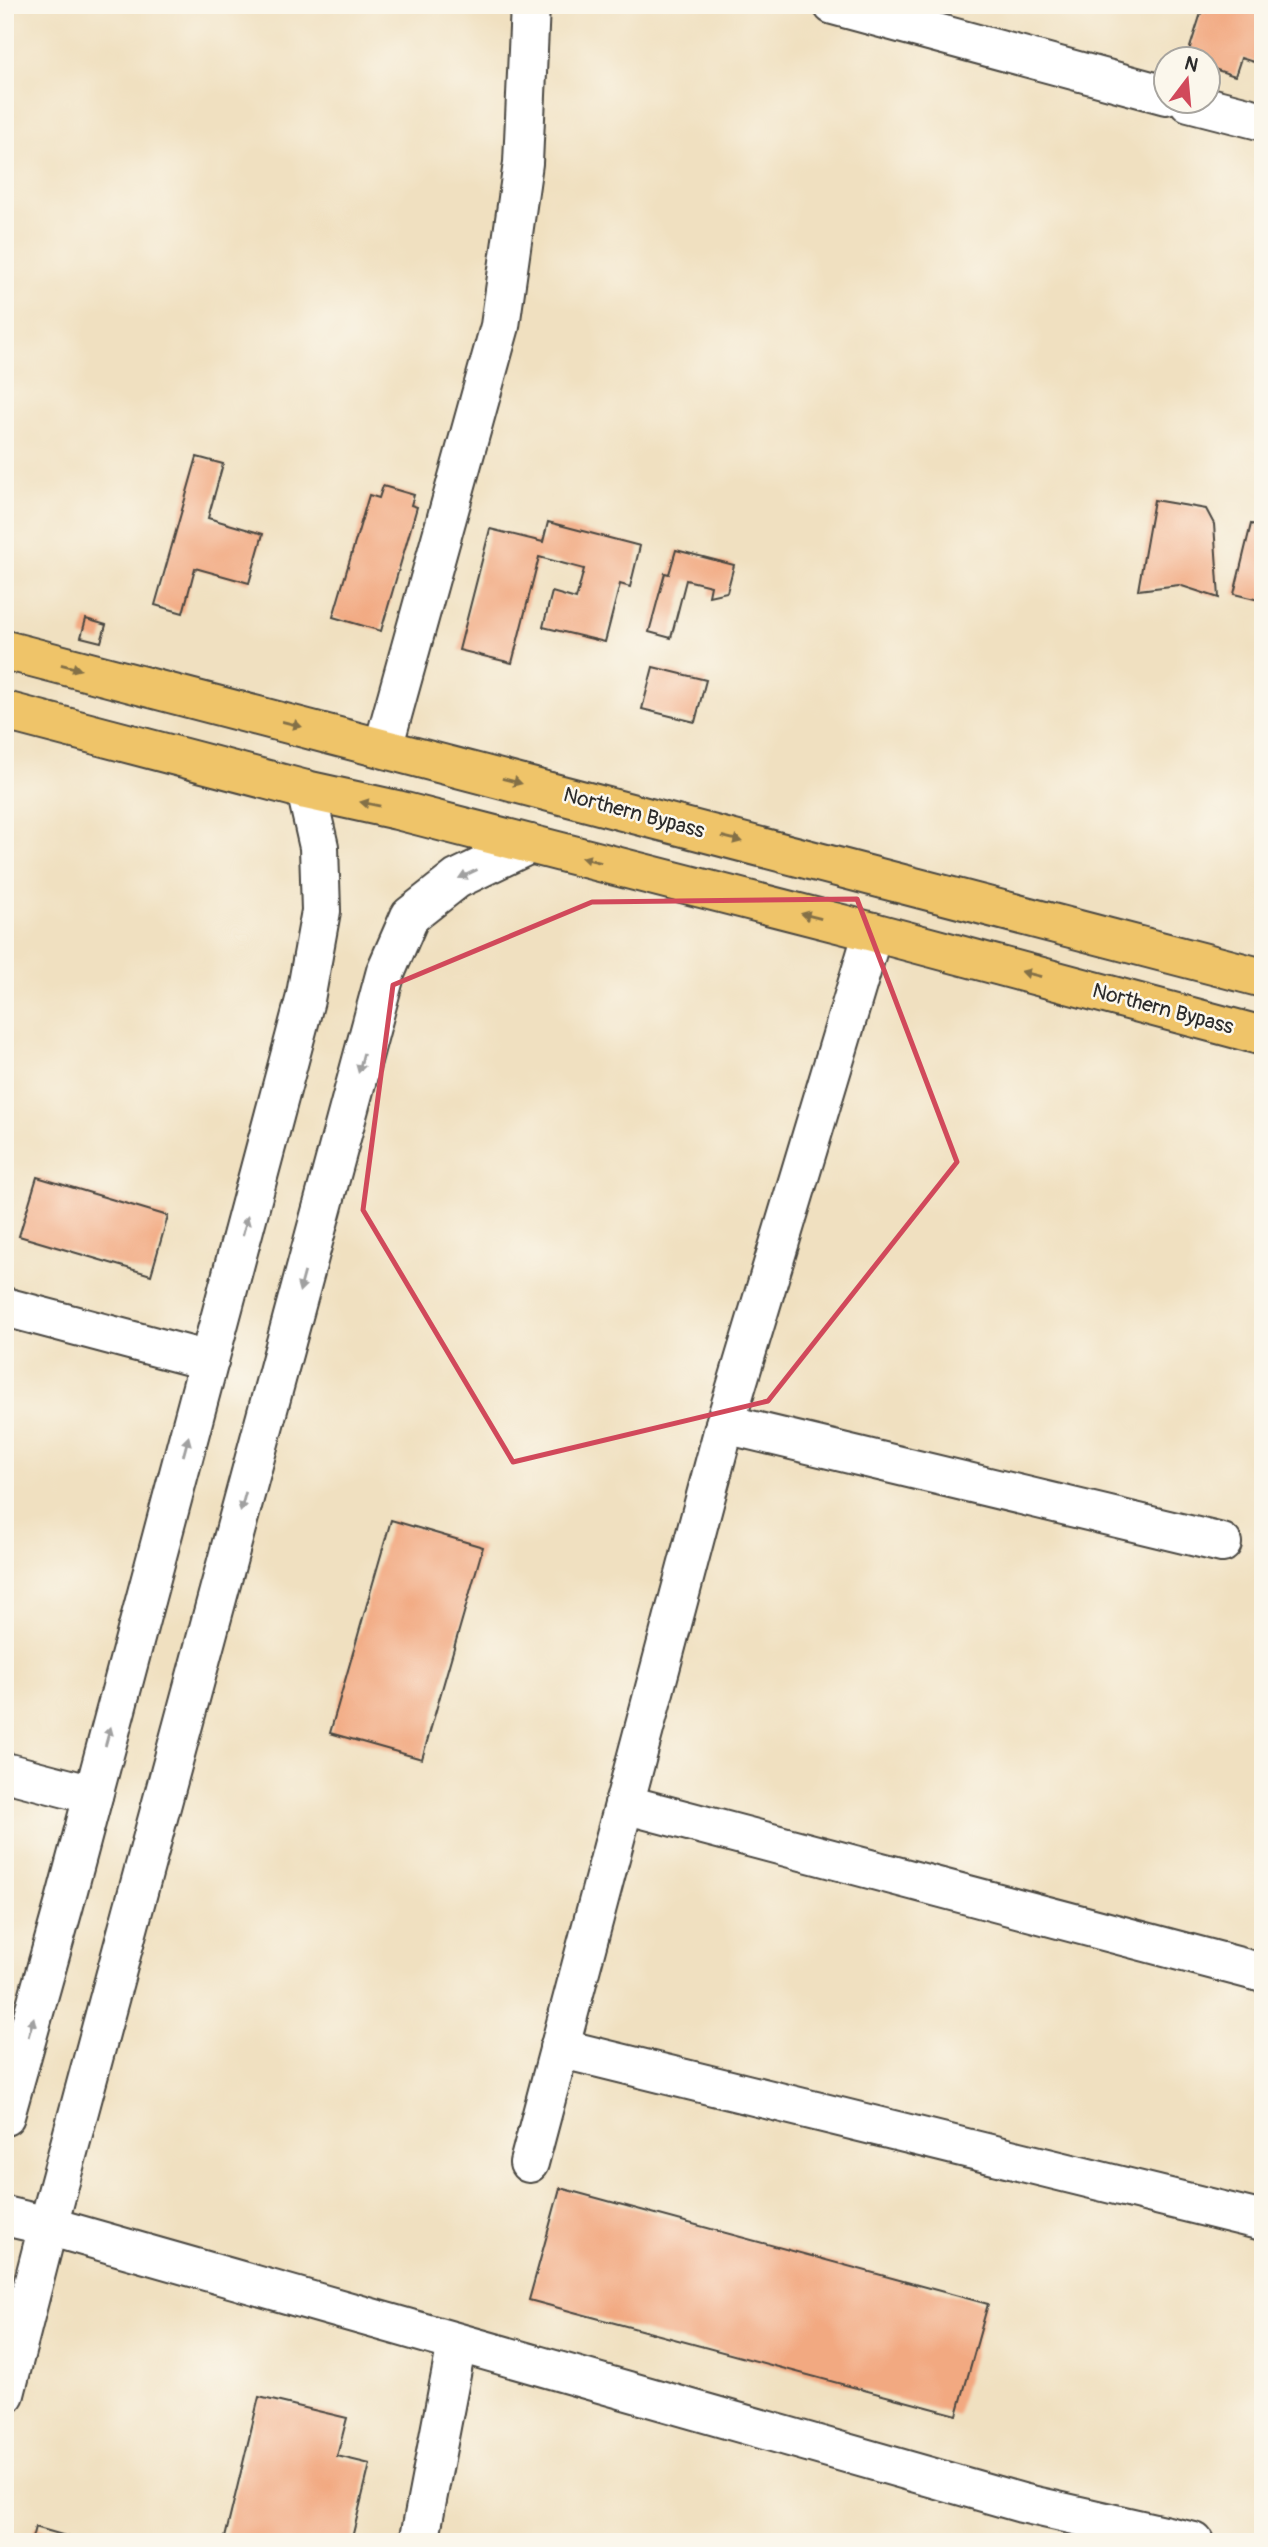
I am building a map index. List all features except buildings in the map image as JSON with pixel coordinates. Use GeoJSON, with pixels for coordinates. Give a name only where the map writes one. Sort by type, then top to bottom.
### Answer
{"type":"FeatureCollection","features":[{"type":"Feature","properties":{"kind":"main road","name":"Northern Bypass"},"geometry":{"type":"LineString","coordinates":[[5,650],[1263,978]]}},
{"type":"Feature","properties":{"kind":"main road","name":"Northern Bypass"},"geometry":{"type":"LineString","coordinates":[[5,711],[306,790],[397,810],[873,932],[1263,1036]]}},
{"type":"Feature","properties":{"kind":"main road"},"geometry":{"type":"LineString","coordinates":[[1090,990],[1105,937]]}},
{"type":"Feature","properties":{"kind":"street"},"geometry":{"type":"LineString","coordinates":[[383,748],[500,327],[523,163],[530,5]]}},
{"type":"Feature","properties":{"kind":"street"},"geometry":{"type":"LineString","coordinates":[[833,5],[1152,91]]}},
{"type":"Feature","properties":{"kind":"street"},"geometry":{"type":"LineString","coordinates":[[1222,110],[1263,121]]}},
{"type":"Feature","properties":{"kind":"street"},"geometry":{"type":"LineString","coordinates":[[5,2116],[305,1000],[321,911],[319,847],[306,790]]}},
{"type":"Feature","properties":{"kind":"street"},"geometry":{"type":"LineString","coordinates":[[5,2395],[48,2226],[386,971],[410,916],[457,879],[530,845]]}},
{"type":"Feature","properties":{"kind":"street"},"geometry":{"type":"LineString","coordinates":[[529,2163],[725,1424],[873,932]]}},
{"type":"Feature","properties":{"kind":"street"},"geometry":{"type":"LineString","coordinates":[[5,1307],[209,1361]]}},
{"type":"Feature","properties":{"kind":"street"},"geometry":{"type":"LineString","coordinates":[[725,1424],[1222,1543]]}},
{"type":"Feature","properties":{"kind":"street"},"geometry":{"type":"LineString","coordinates":[[5,1772],[93,1795]]}},
{"type":"Feature","properties":{"kind":"street"},"geometry":{"type":"LineString","coordinates":[[624,1804],[1263,1973]]}},
{"type":"Feature","properties":{"kind":"street"},"geometry":{"type":"LineString","coordinates":[[559,2048],[1263,2221]]}},
{"type":"Feature","properties":{"kind":"street"},"geometry":{"type":"LineString","coordinates":[[5,2216],[1022,2503],[1194,2542]]}},
{"type":"Feature","properties":{"kind":"street"},"geometry":{"type":"LineString","coordinates":[[419,2542],[457,2343]]}},
{"type":"Feature","properties":{"kind":"street"},"geometry":{"type":"LineString","coordinates":[[1022,2503],[1065,2542]]}},
{"type":"Feature","properties":{"kind":"highlighted area"},"geometry":{"type":"Polygon","coordinates":[[[857,899],[957,1162],[768,1401],[513,1462],[363,1210],[393,985],[592,902],[857,899]]]}}]}
